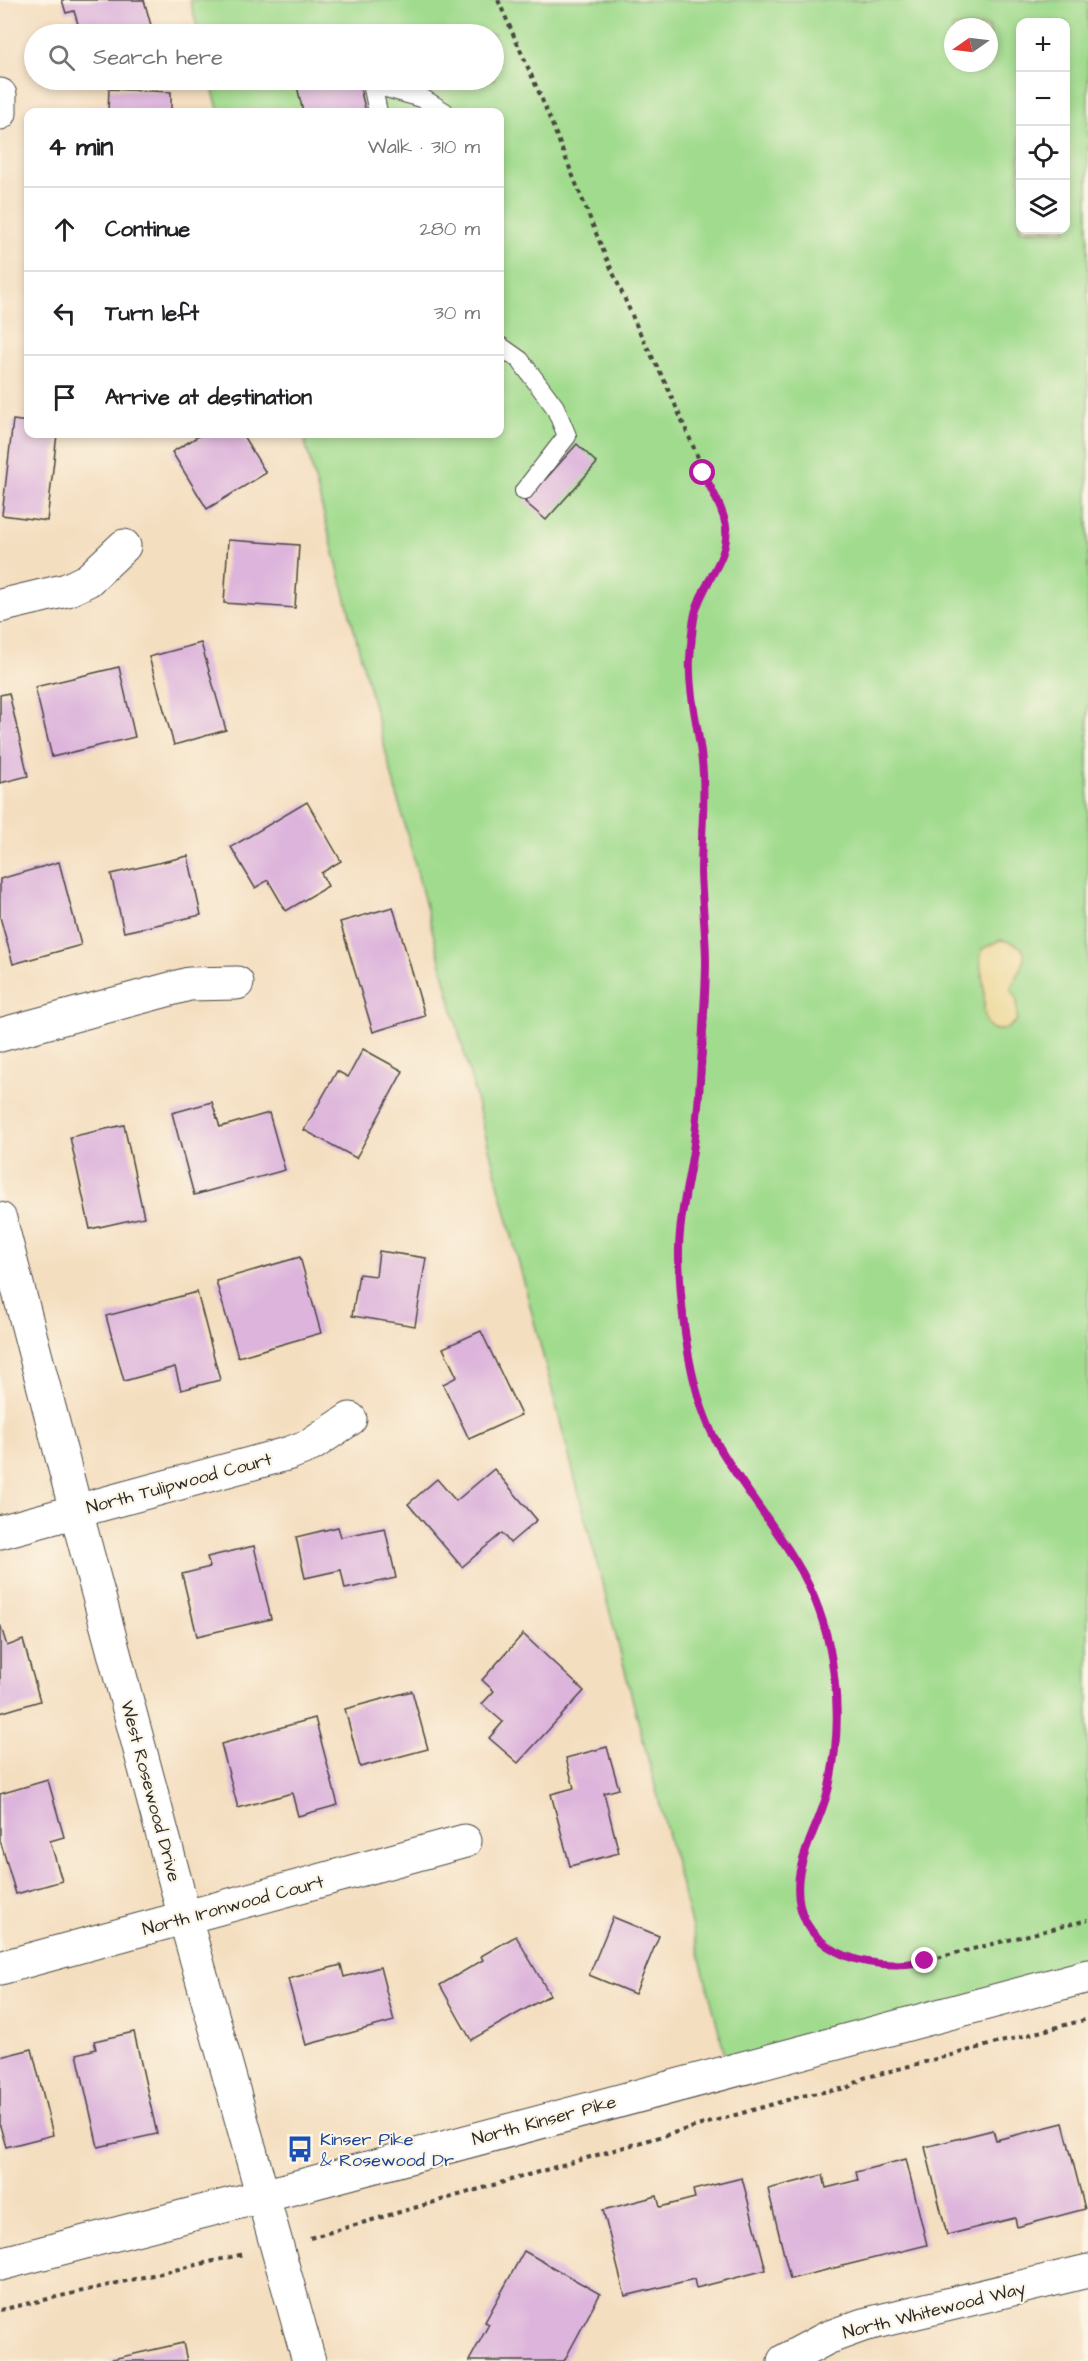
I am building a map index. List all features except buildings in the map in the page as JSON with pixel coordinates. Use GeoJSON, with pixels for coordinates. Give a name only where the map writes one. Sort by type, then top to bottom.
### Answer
{"type":"FeatureCollection","features":[{"type":"Feature","properties":{"kind":"street"},"geometry":{"type":"LineString","coordinates":[[0,94],[0,113]]}},
{"type":"Feature","properties":{"kind":"street"},"geometry":{"type":"LineString","coordinates":[[0,606],[67,590],[88,580],[124,546]]}},
{"type":"Feature","properties":{"kind":"street"},"geometry":{"type":"LineString","coordinates":[[0,1035],[189,984],[237,983]]}},
{"type":"Feature","properties":{"kind":"street","name":"West Rosewood Drive"},"geometry":{"type":"LineString","coordinates":[[0,1219],[185,1918],[309,2361]]}},
{"type":"Feature","properties":{"kind":"street","name":"North Tulipwood Court"},"geometry":{"type":"LineString","coordinates":[[0,1532],[290,1453],[310,1445],[350,1419]]}},
{"type":"Feature","properties":{"kind":"street","name":"North Ironwood Court"},"geometry":{"type":"LineString","coordinates":[[0,1968],[465,1841]]}},
{"type":"Feature","properties":{"kind":"street","name":"North Kinser Pike"},"geometry":{"type":"LineString","coordinates":[[0,2264],[264,2196],[1088,1976]]}},
{"type":"Feature","properties":{"kind":"street","name":"North Whitewood Way"},"geometry":{"type":"LineString","coordinates":[[784,2361],[827,2338],[863,2325],[1088,2271]]}},
{"type":"Feature","properties":{"kind":"lane"},"geometry":{"type":"LineString","coordinates":[[373,90],[377,108]]}},
{"type":"Feature","properties":{"kind":"lane"},"geometry":{"type":"LineString","coordinates":[[393,90],[422,98],[438,108]]}},
{"type":"Feature","properties":{"kind":"lane"},"geometry":{"type":"LineString","coordinates":[[504,349],[520,360],[555,407],[567,436],[524,491]]}},
{"type":"Feature","properties":{"kind":"path"},"geometry":{"type":"LineString","coordinates":[[498,0],[541,97],[602,248],[639,331],[666,384],[726,526],[725,546],[718,568],[704,589],[694,614],[690,661],[703,772],[701,875],[706,964],[695,1139],[679,1255],[687,1341],[699,1396],[716,1440],[802,1573],[825,1624],[835,1678],[837,1734],[829,1787],[801,1865],[798,1882],[802,1912],[817,1938],[829,1948],[854,1960],[886,1966],[915,1963],[1088,1920]]}},
{"type":"Feature","properties":{"kind":"path"},"geometry":{"type":"LineString","coordinates":[[0,2310],[334,2231],[801,2096],[847,2088],[864,2078],[1088,2019]]}},
{"type":"Feature","properties":{"kind":"green space"},"geometry":{"type":"Polygon","coordinates":[[[190,0],[1088,0],[1088,1973],[728,2066],[304,438],[504,438],[504,108],[218,108],[213,90],[504,90],[504,24],[196,24],[190,0]]]}},
{"type":"Feature","properties":{"kind":"sand"},"geometry":{"type":"Polygon","coordinates":[[[1000,940],[1013,943],[1024,952],[1022,965],[1011,989],[1017,999],[1017,1020],[1004,1030],[992,1028],[986,1020],[980,961],[982,949],[1000,940]]]}},
{"type":"Feature","properties":{"kind":"place","name":"Kinser Pike & Rosewood Dr"},"geometry":{"type":"Point","coordinates":[300,2149]}},
{"type":"Feature","properties":{"kind":"route"},"geometry":{"type":"LineString","coordinates":[[703,473],[726,526],[725,546],[718,568],[704,589],[694,614],[690,661],[703,772],[701,875],[706,964],[695,1139],[679,1255],[690,1364],[699,1396],[716,1440],[802,1573],[825,1624],[835,1678],[837,1734],[829,1787],[801,1865],[798,1882],[802,1912],[817,1938],[829,1948],[854,1960],[886,1966],[925,1961]]}}]}
